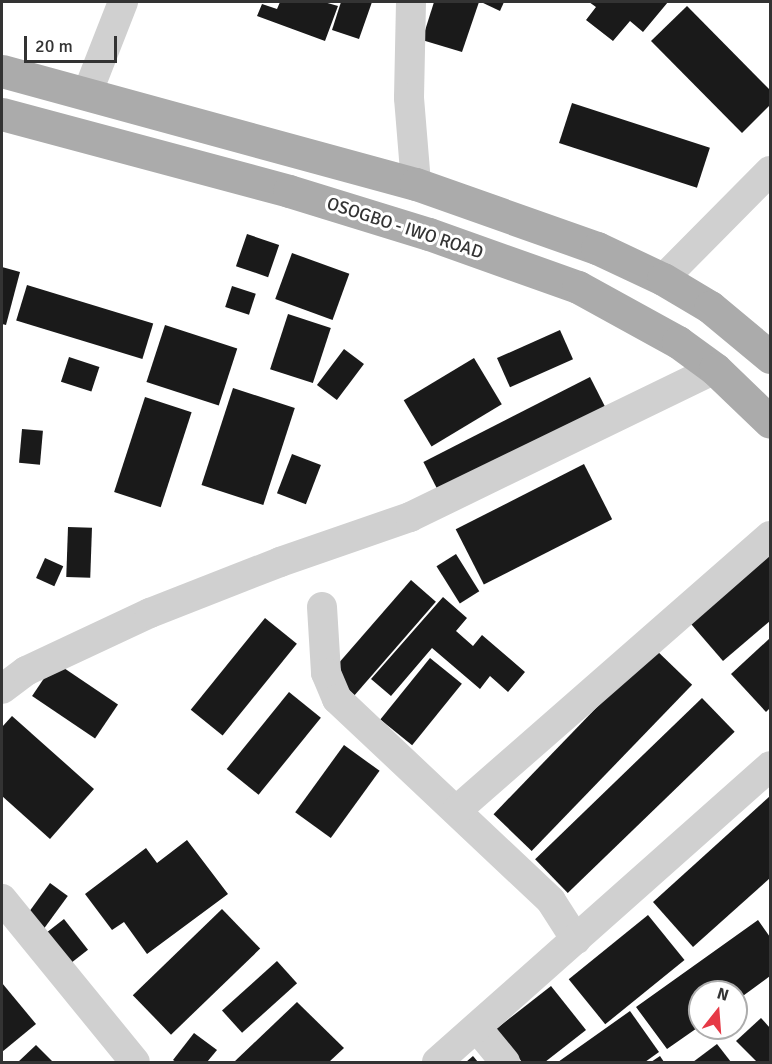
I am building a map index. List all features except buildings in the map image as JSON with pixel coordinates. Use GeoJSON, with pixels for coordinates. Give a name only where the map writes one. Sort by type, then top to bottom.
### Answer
{"type":"FeatureCollection","features":[{"type":"Feature","properties":{"kind":"main road"},"geometry":{"type":"LineString","coordinates":[[2,71],[416,184],[597,248],[663,279],[710,307],[771,357]]}},
{"type":"Feature","properties":{"kind":"main road","name":"OSOGBO - IWO ROAD"},"geometry":{"type":"LineString","coordinates":[[2,114],[289,191],[579,287],[645,321],[715,369],[771,422]]}},
{"type":"Feature","properties":{"kind":"street"},"geometry":{"type":"LineString","coordinates":[[87,94],[123,2]]}},
{"type":"Feature","properties":{"kind":"street"},"geometry":{"type":"LineString","coordinates":[[411,2],[409,98],[416,184]]}},
{"type":"Feature","properties":{"kind":"street"},"geometry":{"type":"LineString","coordinates":[[663,279],[771,171]]}},
{"type":"Feature","properties":{"kind":"street"},"geometry":{"type":"LineString","coordinates":[[2,688],[26,671],[150,613],[280,562],[410,517],[715,369]]}},
{"type":"Feature","properties":{"kind":"street"},"geometry":{"type":"LineString","coordinates":[[457,810],[771,536]]}},
{"type":"Feature","properties":{"kind":"street"},"geometry":{"type":"LineString","coordinates":[[322,607],[326,673],[338,699],[551,901],[576,940]]}},
{"type":"Feature","properties":{"kind":"street"},"geometry":{"type":"LineString","coordinates":[[437,1062],[771,766]]}},
{"type":"Feature","properties":{"kind":"street"},"geometry":{"type":"LineString","coordinates":[[2,899],[135,1062]]}},
{"type":"Feature","properties":{"kind":"street"},"geometry":{"type":"LineString","coordinates":[[477,1028],[505,1062]]}}]}
